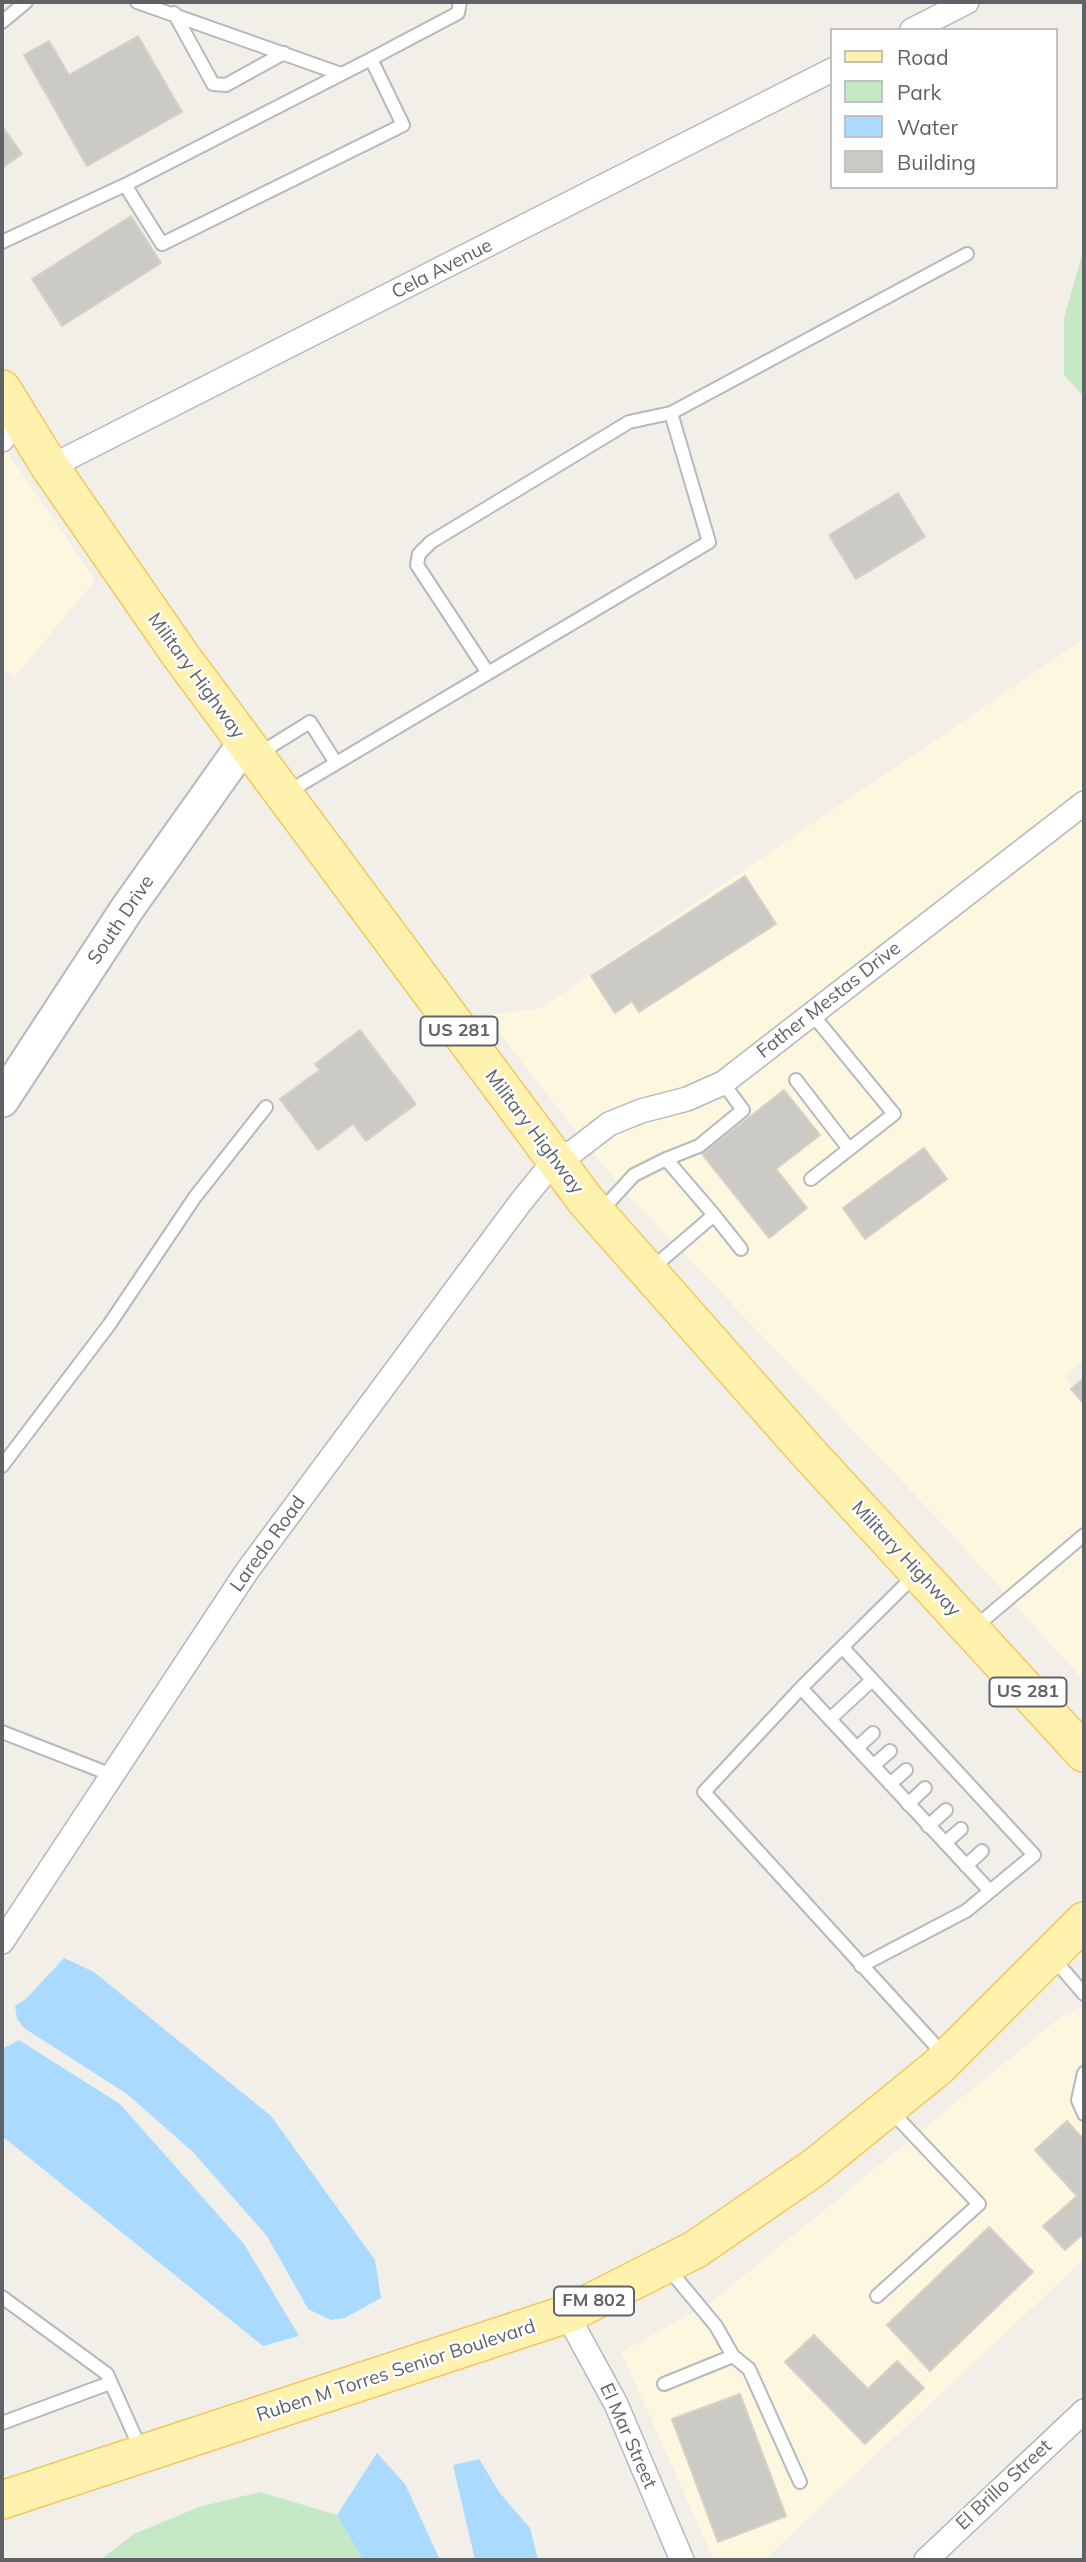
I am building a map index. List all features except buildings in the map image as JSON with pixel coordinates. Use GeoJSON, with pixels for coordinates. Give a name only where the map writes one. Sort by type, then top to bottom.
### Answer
{"type":"FeatureCollection","features":[{"type":"Feature","properties":{"kind":"main road","name":"Military Highway"},"geometry":{"type":"LineString","coordinates":[[8,415],[50,467],[249,750],[597,1215],[1084,1754]]}},
{"type":"Feature","properties":{"kind":"main road","name":"Ruben M Torres Senior Boulevard"},"geometry":{"type":"LineString","coordinates":[[2,2500],[570,2313],[696,2249],[815,2167],[888,2107],[947,2057],[1084,1921]]}},
{"type":"Feature","properties":{"kind":"street"},"geometry":{"type":"LineString","coordinates":[[916,28],[967,2]]}},
{"type":"Feature","properties":{"kind":"street","name":"Cela Avenue"},"geometry":{"type":"LineString","coordinates":[[50,467],[830,71]]}},
{"type":"Feature","properties":{"kind":"street","name":"South Drive"},"geometry":{"type":"LineString","coordinates":[[2,1100],[127,909],[249,750]]}},
{"type":"Feature","properties":{"kind":"street","name":"Father Mestas Drive"},"geometry":{"type":"LineString","coordinates":[[554,1161],[573,1151],[609,1124],[641,1111],[687,1099],[723,1083],[1084,803]]}},
{"type":"Feature","properties":{"kind":"street","name":"Laredo Road"},"geometry":{"type":"LineString","coordinates":[[2,1942],[247,1571],[554,1161]]}},
{"type":"Feature","properties":{"kind":"street","name":"El Mar Street"},"geometry":{"type":"LineString","coordinates":[[570,2313],[576,2331],[616,2404],[682,2560]]}},
{"type":"Feature","properties":{"kind":"street","name":"El Brillo Street"},"geometry":{"type":"LineString","coordinates":[[926,2560],[1084,2411]]}},
{"type":"Feature","properties":{"kind":"lane"},"geometry":{"type":"LineString","coordinates":[[2,22],[26,2]]}},
{"type":"Feature","properties":{"kind":"lane"},"geometry":{"type":"LineString","coordinates":[[137,2],[341,74]]}},
{"type":"Feature","properties":{"kind":"lane"},"geometry":{"type":"LineString","coordinates":[[2,242],[125,185],[371,59],[458,13],[460,2]]}},
{"type":"Feature","properties":{"kind":"lane"},"geometry":{"type":"LineString","coordinates":[[174,13],[213,84],[226,85],[284,52]]}},
{"type":"Feature","properties":{"kind":"lane"},"geometry":{"type":"LineString","coordinates":[[125,185],[162,244],[391,131],[403,124],[371,59]]}},
{"type":"Feature","properties":{"kind":"lane"},"geometry":{"type":"LineString","coordinates":[[488,673],[417,565],[419,554],[431,542],[629,422],[671,413],[967,254]]}},
{"type":"Feature","properties":{"kind":"lane"},"geometry":{"type":"LineString","coordinates":[[282,794],[709,542],[671,413]]}},
{"type":"Feature","properties":{"kind":"lane"},"geometry":{"type":"LineString","coordinates":[[249,750],[310,722],[337,763]]}},
{"type":"Feature","properties":{"kind":"lane"},"geometry":{"type":"LineString","coordinates":[[811,1179],[894,1114],[812,1014]]}},
{"type":"Feature","properties":{"kind":"lane"},"geometry":{"type":"LineString","coordinates":[[796,1080],[849,1149]]}},
{"type":"Feature","properties":{"kind":"lane"},"geometry":{"type":"LineString","coordinates":[[597,1215],[634,1175],[699,1146],[743,1110],[723,1083]]}},
{"type":"Feature","properties":{"kind":"lane"},"geometry":{"type":"LineString","coordinates":[[2,1466],[109,1325],[195,1197],[266,1107]]}},
{"type":"Feature","properties":{"kind":"lane"},"geometry":{"type":"LineString","coordinates":[[666,1159],[741,1249]]}},
{"type":"Feature","properties":{"kind":"lane"},"geometry":{"type":"LineString","coordinates":[[647,1273],[714,1215]]}},
{"type":"Feature","properties":{"kind":"lane"},"geometry":{"type":"LineString","coordinates":[[971,1630],[1084,1535]]}},
{"type":"Feature","properties":{"kind":"lane"},"geometry":{"type":"LineString","coordinates":[[918,1572],[801,1688],[704,1793],[947,2057]]}},
{"type":"Feature","properties":{"kind":"lane"},"geometry":{"type":"LineString","coordinates":[[842,1648],[871,1681],[894,1714],[983,1810],[1034,1855],[966,1911],[861,1966]]}},
{"type":"Feature","properties":{"kind":"lane"},"geometry":{"type":"LineString","coordinates":[[830,1719],[871,1681]]}},
{"type":"Feature","properties":{"kind":"lane"},"geometry":{"type":"LineString","coordinates":[[801,1688],[990,1891]]}},
{"type":"Feature","properties":{"kind":"lane"},"geometry":{"type":"LineString","coordinates":[[2,1732],[112,1775]]}},
{"type":"Feature","properties":{"kind":"lane"},"geometry":{"type":"LineString","coordinates":[[857,1748],[873,1733]]}},
{"type":"Feature","properties":{"kind":"lane"},"geometry":{"type":"LineString","coordinates":[[874,1765],[890,1751]]}},
{"type":"Feature","properties":{"kind":"lane"},"geometry":{"type":"LineString","coordinates":[[890,1784],[906,1770]]}},
{"type":"Feature","properties":{"kind":"lane"},"geometry":{"type":"LineString","coordinates":[[908,1804],[925,1788]]}},
{"type":"Feature","properties":{"kind":"lane"},"geometry":{"type":"LineString","coordinates":[[928,1826],[946,1810]]}},
{"type":"Feature","properties":{"kind":"lane"},"geometry":{"type":"LineString","coordinates":[[945,1843],[961,1829]]}},
{"type":"Feature","properties":{"kind":"lane"},"geometry":{"type":"LineString","coordinates":[[966,1866],[982,1851]]}},
{"type":"Feature","properties":{"kind":"lane"},"geometry":{"type":"LineString","coordinates":[[1051,1955],[1084,1994]]}},
{"type":"Feature","properties":{"kind":"lane"},"geometry":{"type":"LineString","coordinates":[[1084,2073],[1078,2100],[1084,2114]]}},
{"type":"Feature","properties":{"kind":"lane"},"geometry":{"type":"LineString","coordinates":[[877,2296],[979,2204],[888,2107]]}},
{"type":"Feature","properties":{"kind":"lane"},"geometry":{"type":"LineString","coordinates":[[665,2265],[716,2326],[733,2356],[749,2369],[800,2482]]}},
{"type":"Feature","properties":{"kind":"lane"},"geometry":{"type":"LineString","coordinates":[[2,2297],[107,2374],[142,2454]]}},
{"type":"Feature","properties":{"kind":"lane"},"geometry":{"type":"LineString","coordinates":[[664,2384],[733,2356]]}},
{"type":"Feature","properties":{"kind":"lane"},"geometry":{"type":"LineString","coordinates":[[2,2423],[110,2383]]}},
{"type":"Feature","properties":{"kind":"shaded area"},"geometry":{"type":"Polygon","coordinates":[[[2,445],[95,580],[14,678],[2,667],[2,445]]]}},
{"type":"Feature","properties":{"kind":"shaded area"},"geometry":{"type":"Polygon","coordinates":[[[1084,639],[1084,1359],[1064,1376],[1084,1401],[1084,1681],[935,1516],[621,1188],[485,1015],[541,1008],[1084,639]]]}},
{"type":"Feature","properties":{"kind":"shaded area"},"geometry":{"type":"Polygon","coordinates":[[[1084,2006],[1084,2259],[764,2560],[714,2560],[621,2352],[709,2304],[1062,2016],[1084,2006]]]}},
{"type":"Feature","properties":{"kind":"green space"},"geometry":{"type":"Polygon","coordinates":[[[1084,248],[1084,397],[1064,375],[1064,318],[1084,248]]]}},
{"type":"Feature","properties":{"kind":"green space"},"geometry":{"type":"Polygon","coordinates":[[[260,2492],[337,2515],[363,2560],[100,2560],[134,2534],[199,2507],[260,2492]]]}},
{"type":"Feature","properties":{"kind":"water"},"geometry":{"type":"Polygon","coordinates":[[[64,1958],[94,1972],[271,2116],[375,2260],[381,2298],[345,2318],[331,2320],[308,2309],[267,2236],[193,2152],[127,2094],[24,2028],[17,2019],[15,2006],[26,1999],[64,1958]]]}},
{"type":"Feature","properties":{"kind":"water"},"geometry":{"type":"Polygon","coordinates":[[[19,2040],[120,2104],[244,2244],[299,2336],[263,2346],[2,2136],[2,2049],[19,2040]]]}},
{"type":"Feature","properties":{"kind":"water"},"geometry":{"type":"Polygon","coordinates":[[[377,2453],[405,2484],[440,2560],[363,2560],[337,2515],[377,2453]]]}},
{"type":"Feature","properties":{"kind":"water"},"geometry":{"type":"Polygon","coordinates":[[[479,2459],[499,2492],[530,2528],[538,2560],[475,2560],[453,2465],[479,2459]]]}}]}
